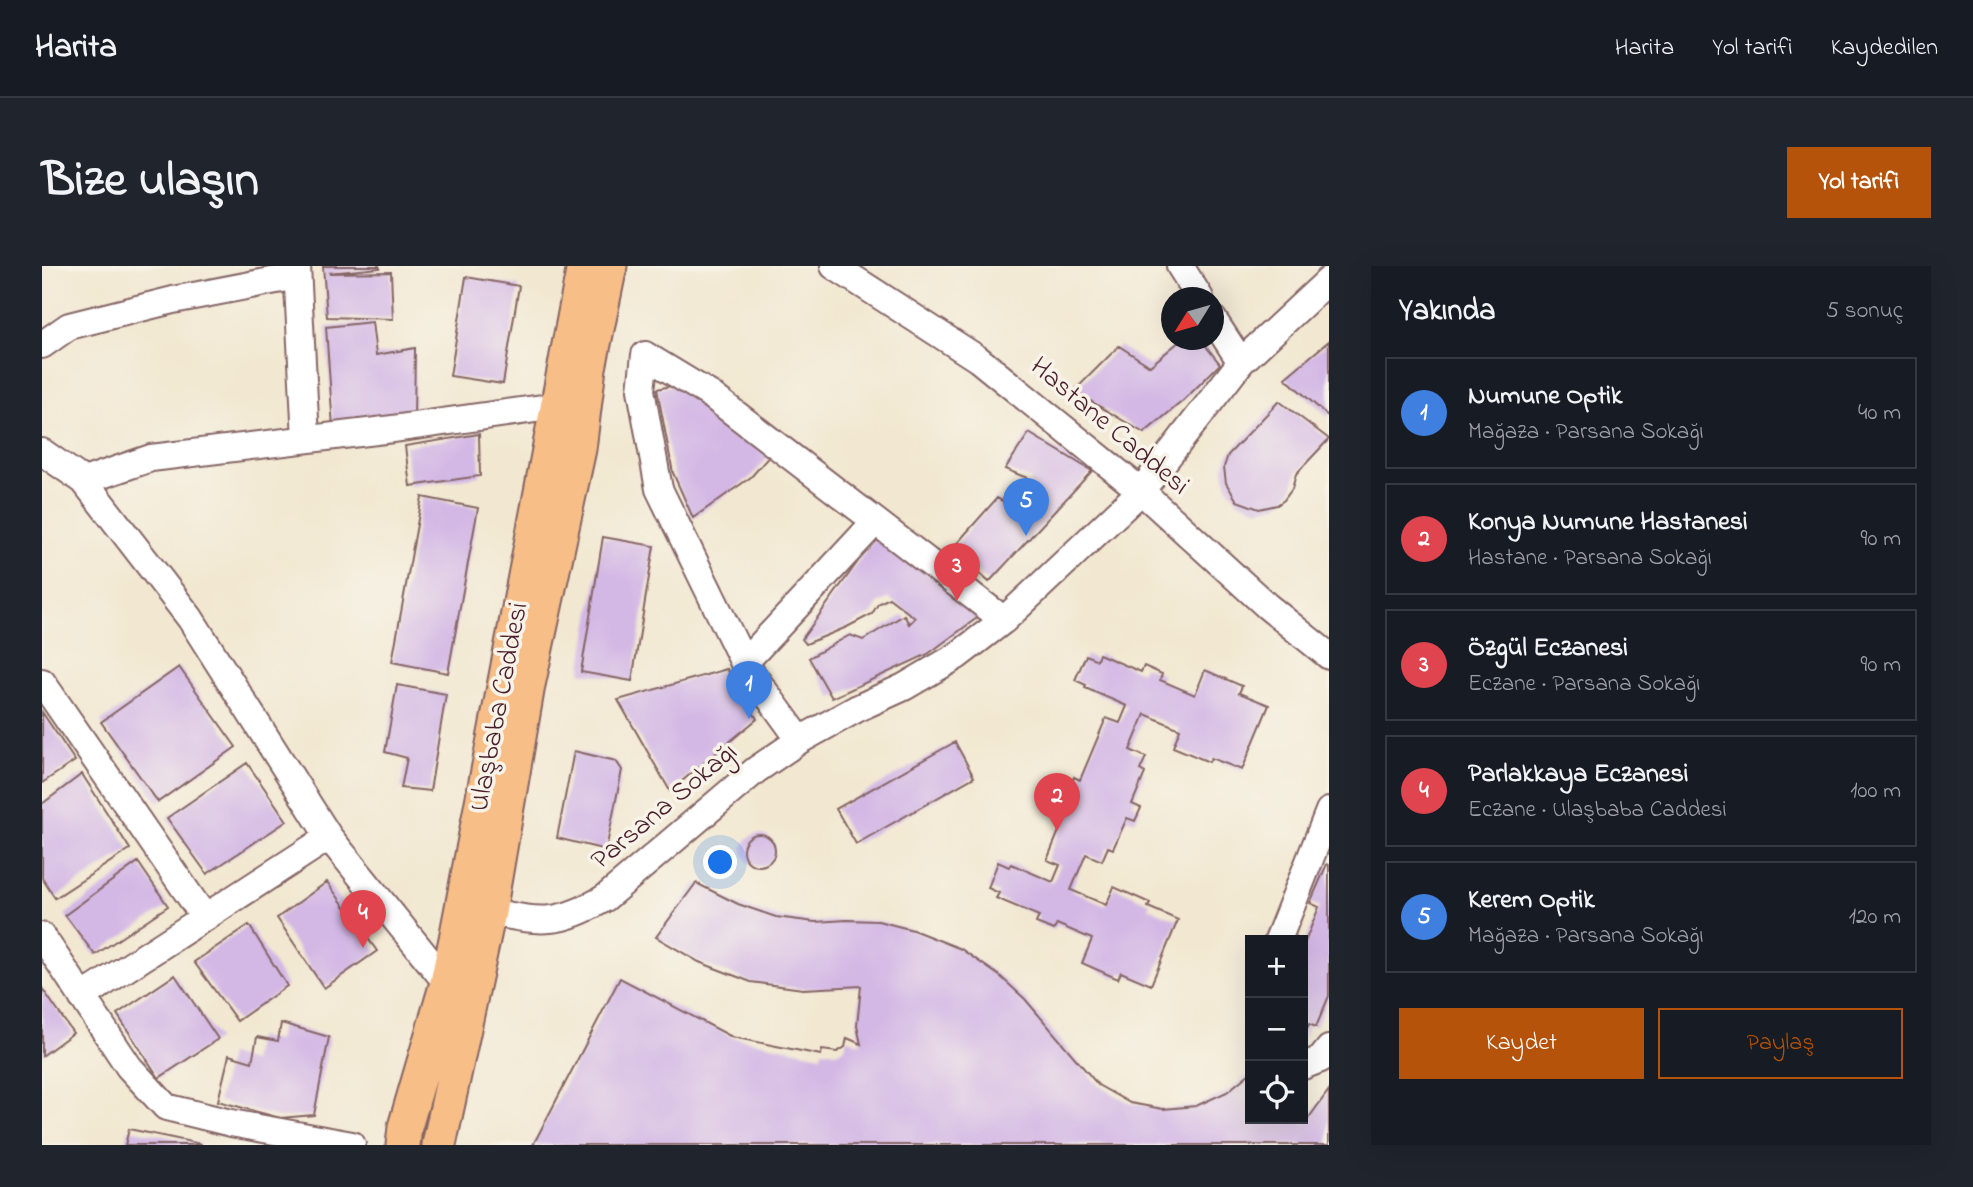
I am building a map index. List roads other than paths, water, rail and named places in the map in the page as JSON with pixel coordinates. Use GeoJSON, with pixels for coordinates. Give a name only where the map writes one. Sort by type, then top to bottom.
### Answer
{"type":"FeatureCollection","features":[{"type":"Feature","properties":{"kind":"main road","name":"Ulaşbaba Caddesi"},"geometry":{"type":"LineString","coordinates":[[403,1145],[405,1127],[447,984],[584,266]]}},
{"type":"Feature","properties":{"kind":"main road","name":"Ulaşbaba Caddesi"},"geometry":{"type":"LineString","coordinates":[[439,1145],[489,912],[528,685],[579,449],[589,368],[610,266]]}},
{"type":"Feature","properties":{"kind":"street","name":"Hastane Caddesi"},"geometry":{"type":"LineString","coordinates":[[834,266],[978,359],[1141,491],[1266,606],[1329,656]]}},
{"type":"Feature","properties":{"kind":"street"},"geometry":{"type":"LineString","coordinates":[[1180,266],[1193,287]]}},
{"type":"Feature","properties":{"kind":"street"},"geometry":{"type":"LineString","coordinates":[[42,345],[69,326],[297,271],[306,439]]}},
{"type":"Feature","properties":{"kind":"street","name":"Parsana Sokağı"},"geometry":{"type":"LineString","coordinates":[[489,912],[524,919],[556,920],[581,912],[605,898],[756,770],[800,740],[915,681],[957,656],[1004,620],[1141,491],[1241,362],[1329,280]]}},
{"type":"Feature","properties":{"kind":"street"},"geometry":{"type":"LineString","coordinates":[[1224,335],[1241,362]]}},
{"type":"Feature","properties":{"kind":"street"},"geometry":{"type":"LineString","coordinates":[[800,740],[744,663],[659,489],[640,390],[645,355],[711,394],[1004,620]]}},
{"type":"Feature","properties":{"kind":"street"},"geometry":{"type":"LineString","coordinates":[[84,481],[151,458],[557,406]]}},
{"type":"Feature","properties":{"kind":"street"},"geometry":{"type":"LineString","coordinates":[[42,452],[84,481],[190,618],[328,837],[447,984]]}},
{"type":"Feature","properties":{"kind":"street"},"geometry":{"type":"LineString","coordinates":[[744,663],[875,522]]}},
{"type":"Feature","properties":{"kind":"street"},"geometry":{"type":"LineString","coordinates":[[42,682],[205,918]]}},
{"type":"Feature","properties":{"kind":"street"},"geometry":{"type":"LineString","coordinates":[[1280,935],[1329,811]]}},
{"type":"Feature","properties":{"kind":"street"},"geometry":{"type":"LineString","coordinates":[[82,996],[328,837]]}},
{"type":"Feature","properties":{"kind":"street"},"geometry":{"type":"LineString","coordinates":[[42,936],[129,1067],[166,1107],[231,1123],[352,1145]]}},
{"type":"Feature","properties":{"kind":"street"},"geometry":{"type":"LineString","coordinates":[[1308,1064],[1321,1059],[1329,1049]]}},
{"type":"Feature","properties":{"kind":"place","name":"Kerem Optik"},"geometry":{"type":"Point","coordinates":[1026,536]}},
{"type":"Feature","properties":{"kind":"place","name":"Özgül Eczanesi"},"geometry":{"type":"Point","coordinates":[957,601]}},
{"type":"Feature","properties":{"kind":"place","name":"Numune Optik"},"geometry":{"type":"Point","coordinates":[749,719]}},
{"type":"Feature","properties":{"kind":"place","name":"Konya Numune Hastanesi"},"geometry":{"type":"Point","coordinates":[1057,831]}},
{"type":"Feature","properties":{"kind":"place","name":"Parlakkaya Eczanesi"},"geometry":{"type":"Point","coordinates":[363,948]}}]}
